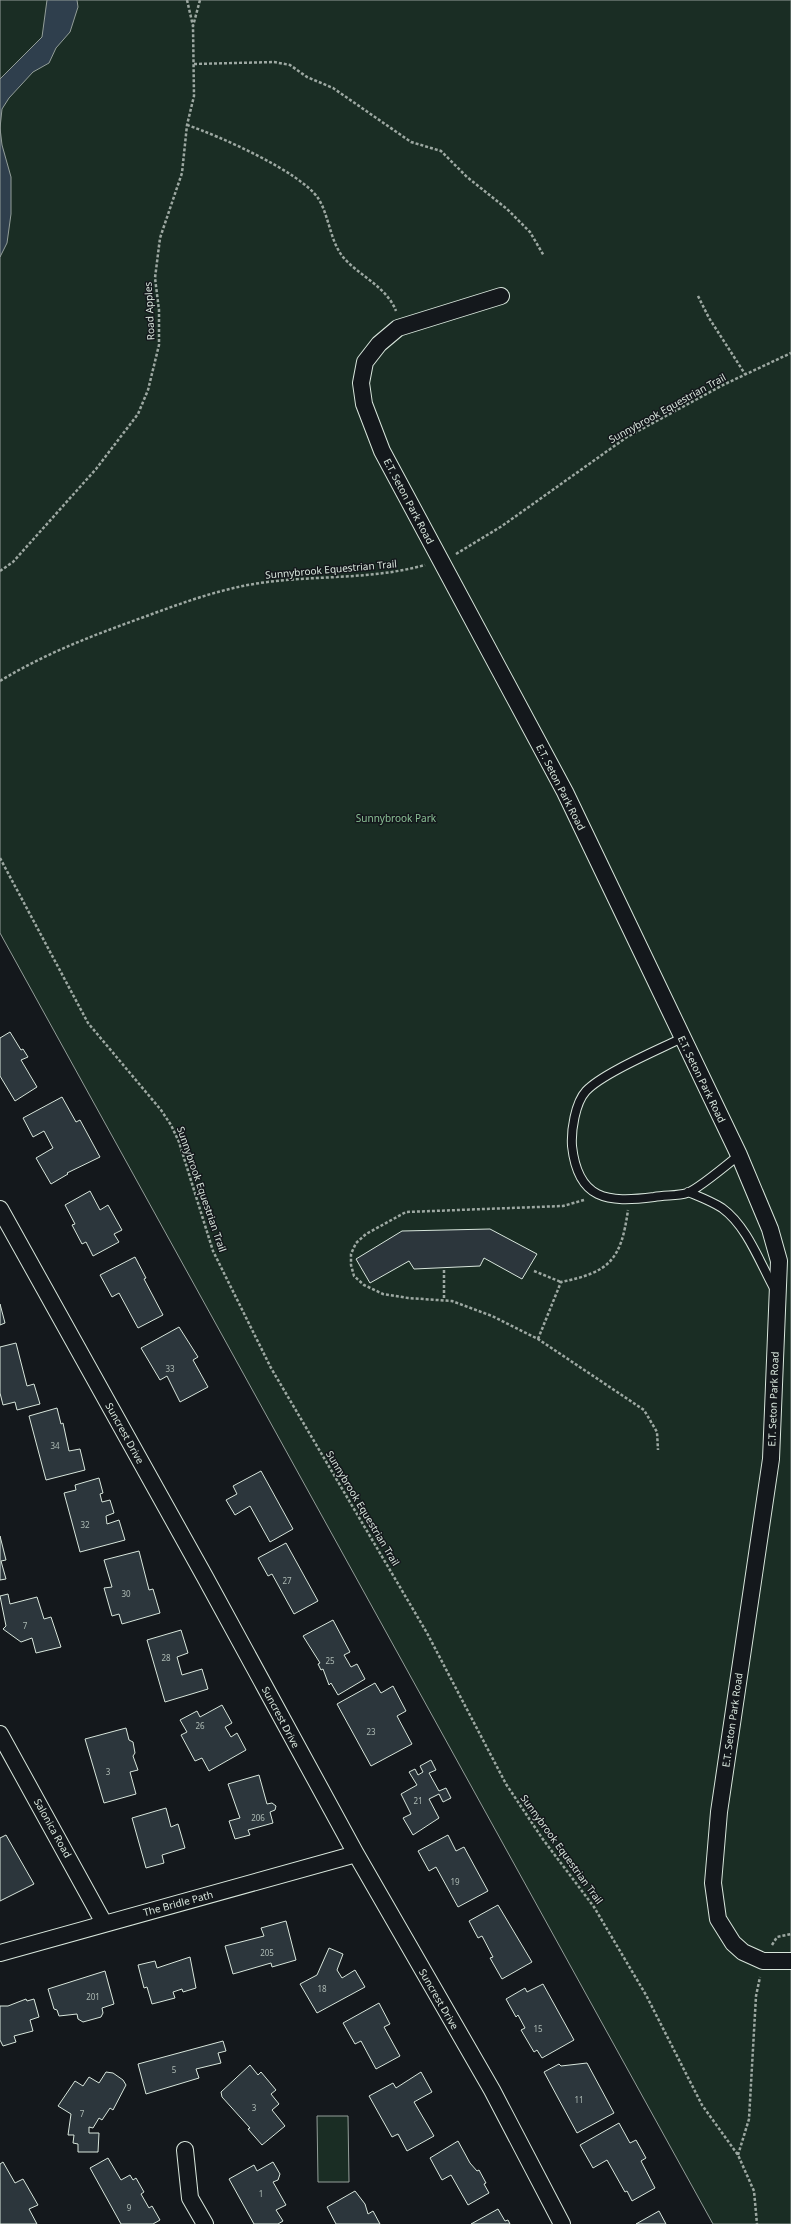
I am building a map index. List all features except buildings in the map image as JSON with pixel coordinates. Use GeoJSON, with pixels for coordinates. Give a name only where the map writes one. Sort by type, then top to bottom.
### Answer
{"type":"FeatureCollection","features":[{"type":"Feature","properties":{"kind":"street","name":"E.T. Seton Park Road"},"geometry":{"type":"LineString","coordinates":[[501,296],[402,327],[380,344],[366,362],[361,383],[364,404],[382,451],[565,792],[739,1156],[770,1229],[779,1261],[771,1459],[719,1812],[714,1854],[713,1883],[714,1903],[722,1929],[733,1943],[743,1952],[763,1961],[791,1961]]}},
{"type":"Feature","properties":{"kind":"street","name":"Suncrest Drive"},"geometry":{"type":"LineString","coordinates":[[0,1209],[206,1577],[356,1854],[488,2084],[562,2224]]}},
{"type":"Feature","properties":{"kind":"street","name":"Salonica Road"},"geometry":{"type":"LineString","coordinates":[[0,1734],[104,1923]]}},
{"type":"Feature","properties":{"kind":"street","name":"The Bridle Path"},"geometry":{"type":"LineString","coordinates":[[0,1953],[356,1854]]}},
{"type":"Feature","properties":{"kind":"street"},"geometry":{"type":"LineString","coordinates":[[185,2150],[190,2198],[204,2224]]}},
{"type":"Feature","properties":{"kind":"lane"},"geometry":{"type":"LineString","coordinates":[[682,1038],[601,1080],[585,1092],[578,1108],[572,1142],[574,1162],[581,1181],[598,1196],[630,1200],[688,1192],[739,1156]]}},
{"type":"Feature","properties":{"kind":"lane"},"geometry":{"type":"LineString","coordinates":[[688,1192],[706,1199],[722,1208],[736,1221],[746,1236],[777,1294]]}},
{"type":"Feature","properties":{"kind":"path"},"geometry":{"type":"LineString","coordinates":[[186,0],[193,26]]}},
{"type":"Feature","properties":{"kind":"path","name":"Road Apples"},"geometry":{"type":"LineString","coordinates":[[0,571],[13,562],[96,469],[138,414],[148,390],[159,345],[159,310],[155,278],[160,238],[182,173],[186,125],[194,96],[193,26],[200,0]]}},
{"type":"Feature","properties":{"kind":"path"},"geometry":{"type":"LineString","coordinates":[[194,64],[274,62],[290,65],[307,77],[333,88],[411,142],[441,151],[467,177],[507,209],[530,232],[544,256]]}},
{"type":"Feature","properties":{"kind":"path"},"geometry":{"type":"LineString","coordinates":[[186,125],[207,132],[276,165],[318,198],[342,256],[378,287],[394,307],[402,327]]}},
{"type":"Feature","properties":{"kind":"path"},"geometry":{"type":"LineString","coordinates":[[698,296],[709,318],[744,374]]}},
{"type":"Feature","properties":{"kind":"path","name":"Sunnybrook Equestrian Trail"},"geometry":{"type":"LineString","coordinates":[[0,681],[40,658],[80,640],[213,593],[261,583],[394,572],[442,561],[502,526],[627,437],[744,374],[791,353]]}},
{"type":"Feature","properties":{"kind":"path","name":"Sunnybrook Equestrian Trail"},"geometry":{"type":"LineString","coordinates":[[0,858],[88,1023],[154,1100],[171,1125],[179,1142],[213,1250],[271,1368],[427,1633],[506,1784],[542,1838],[594,1907],[646,1995],[702,2105],[738,2155],[754,2191],[756,2224]]}},
{"type":"Feature","properties":{"kind":"path"},"geometry":{"type":"LineString","coordinates":[[598,1196],[563,1206],[406,1212],[366,1234],[356,1243],[351,1254],[351,1265],[354,1276],[364,1285],[383,1294],[408,1298],[444,1300],[492,1316],[538,1339],[644,1410],[657,1432],[658,1450]]}},
{"type":"Feature","properties":{"kind":"path"},"geometry":{"type":"LineString","coordinates":[[534,1271],[561,1282],[584,1278],[600,1271],[612,1260],[622,1244],[630,1200]]}},
{"type":"Feature","properties":{"kind":"path"},"geometry":{"type":"LineString","coordinates":[[444,1270],[444,1300]]}},
{"type":"Feature","properties":{"kind":"path"},"geometry":{"type":"LineString","coordinates":[[538,1339],[561,1282]]}},
{"type":"Feature","properties":{"kind":"path"},"geometry":{"type":"LineString","coordinates":[[738,2155],[749,2119],[756,1996],[763,1961],[777,1937],[791,1934]]}},
{"type":"Feature","properties":{"kind":"green space","name":"Sunnybrook Park"},"geometry":{"type":"Polygon","coordinates":[[[0,0],[791,0],[791,2224],[713,2224],[0,933],[0,0]]]}},
{"type":"Feature","properties":{"kind":"green space"},"geometry":{"type":"Polygon","coordinates":[[[317,2116],[348,2116],[349,2182],[318,2182],[317,2116]]]}},
{"type":"Feature","properties":{"kind":"water"},"geometry":{"type":"Polygon","coordinates":[[[47,0],[77,0],[78,7],[70,32],[56,48],[49,63],[33,72],[9,98],[2,109],[0,128],[0,79],[42,37],[47,0]]]}},
{"type":"Feature","properties":{"kind":"water"},"geometry":{"type":"Polygon","coordinates":[[[0,128],[2,145],[11,177],[11,214],[7,243],[0,257],[0,128]]]}}]}
